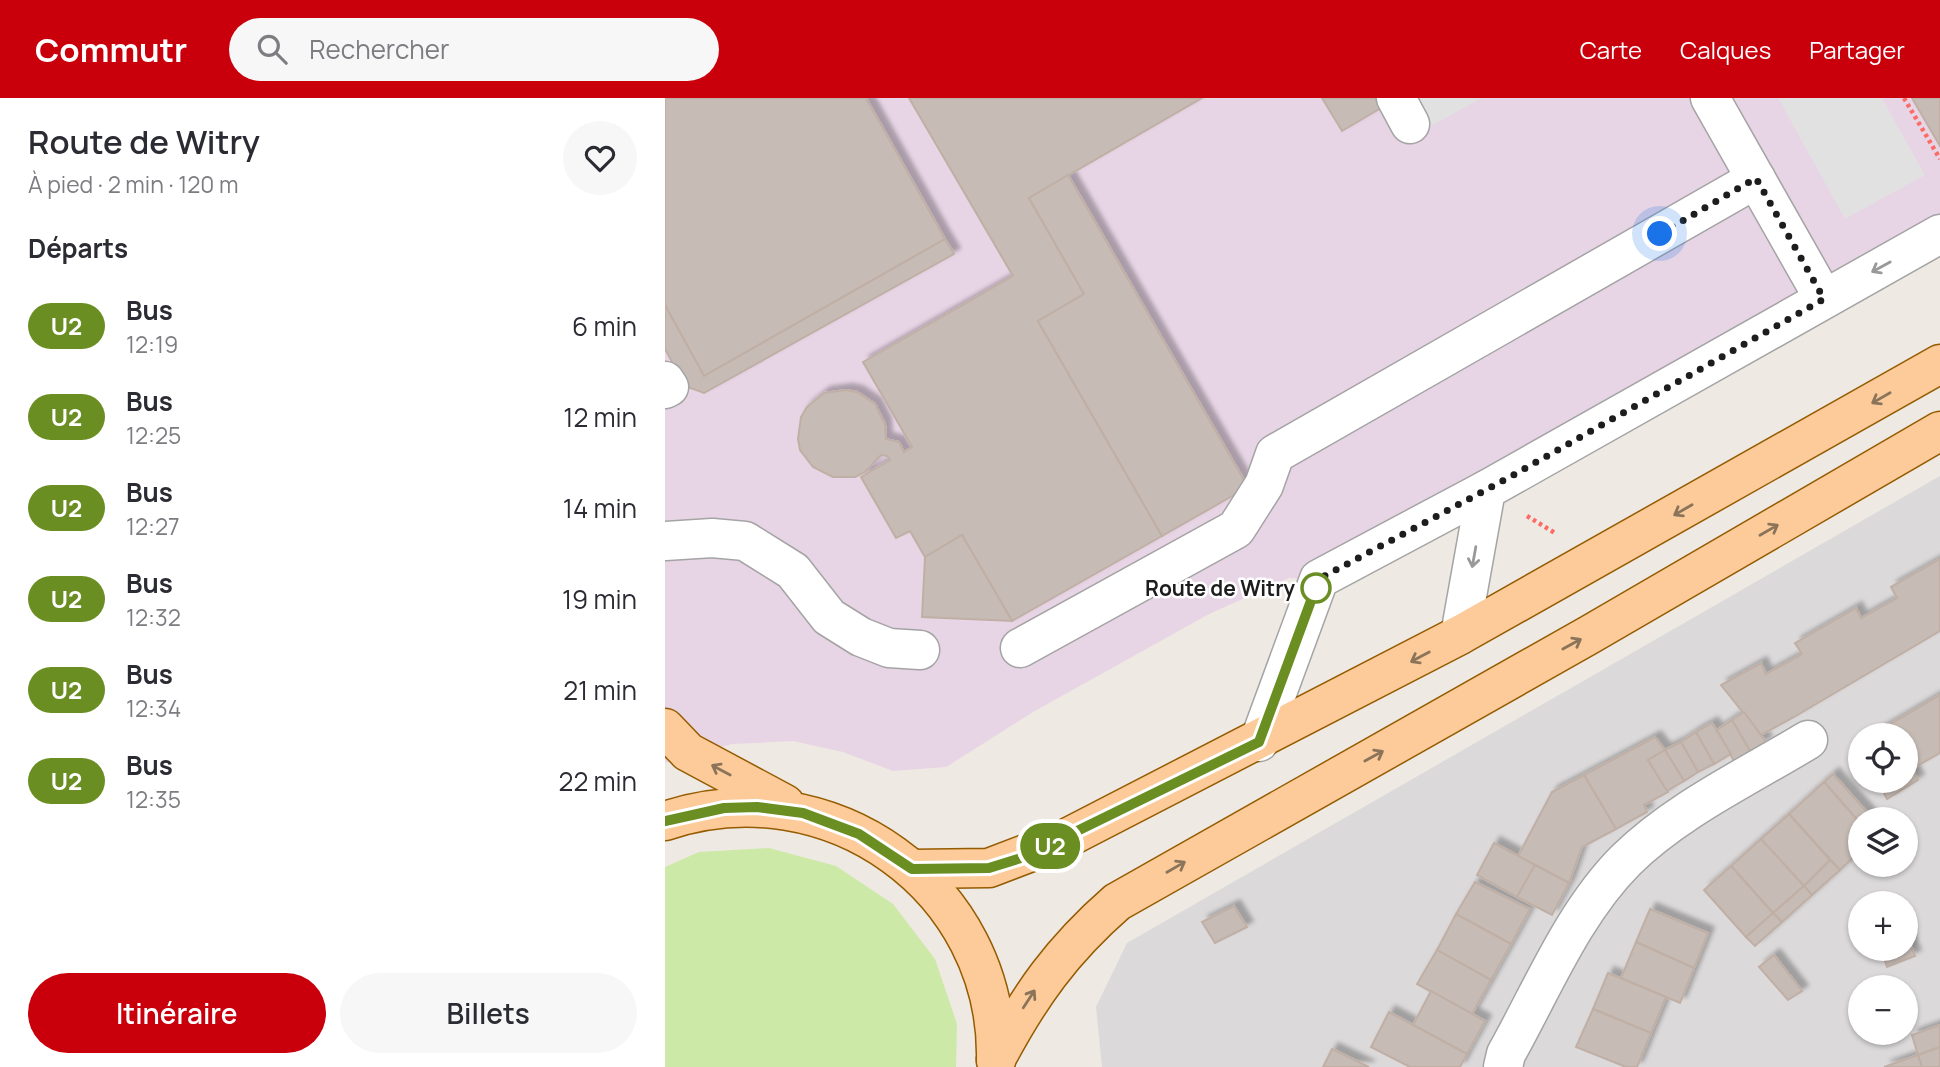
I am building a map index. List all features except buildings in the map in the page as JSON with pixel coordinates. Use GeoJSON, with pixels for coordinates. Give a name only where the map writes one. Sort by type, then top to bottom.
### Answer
{"type":"FeatureCollection","features":[{"type":"Feature","properties":{"kind":"main road"},"geometry":{"type":"LineString","coordinates":[[912,869],[989,868],[1024,857],[1259,742],[1460,635],[1940,364]]}},
{"type":"Feature","properties":{"kind":"main road"},"geometry":{"type":"LineString","coordinates":[[996,1063],[1024,1007],[1048,972],[1079,936],[1117,902],[1577,642],[1940,431]]}},
{"type":"Feature","properties":{"kind":"main road"},"geometry":{"type":"LineString","coordinates":[[665,728],[688,752],[803,813],[859,834],[912,869],[951,913],[978,963],[991,1005],[996,1063]]}},
{"type":"Feature","properties":{"kind":"main road"},"geometry":{"type":"LineString","coordinates":[[665,821],[724,808],[757,807],[803,813]]}},
{"type":"Feature","properties":{"kind":"street"},"geometry":{"type":"LineString","coordinates":[[1710,98],[1824,299]]}},
{"type":"Feature","properties":{"kind":"street"},"geometry":{"type":"LineString","coordinates":[[1020,648],[1236,529],[1264,485],[1275,454],[1756,178]]}},
{"type":"Feature","properties":{"kind":"street"},"geometry":{"type":"LineString","coordinates":[[1259,742],[1319,579],[1486,490],[1940,233]]}},
{"type":"Feature","properties":{"kind":"street"},"geometry":{"type":"LineString","coordinates":[[1460,635],[1486,490]]}},
{"type":"Feature","properties":{"kind":"street"},"geometry":{"type":"LineString","coordinates":[[673,546],[712,538],[745,541],[793,570],[829,617],[861,637],[890,648],[920,650]]}},
{"type":"Feature","properties":{"kind":"street"},"geometry":{"type":"LineString","coordinates":[[1503,1067],[1506,1054],[1584,912],[1625,861],[1664,828],[1808,740]]}},
{"type":"Feature","properties":{"kind":"path"},"geometry":{"type":"LineString","coordinates":[[1904,98],[1940,159]]}},
{"type":"Feature","properties":{"kind":"shaded area"},"geometry":{"type":"Polygon","coordinates":[[[665,98],[1940,98],[1940,234],[1319,579],[1289,578],[1209,614],[1033,712],[946,767],[893,771],[843,752],[793,741],[732,744],[665,763],[665,98]]]}},
{"type":"Feature","properties":{"kind":"shaded area"},"geometry":{"type":"Polygon","coordinates":[[[1375,98],[1482,98],[1402,142],[1375,98]]]}},
{"type":"Feature","properties":{"kind":"shaded area"},"geometry":{"type":"Polygon","coordinates":[[[1778,98],[1882,98],[1925,175],[1845,219],[1778,98]]]}},
{"type":"Feature","properties":{"kind":"shaded area"},"geometry":{"type":"Polygon","coordinates":[[[1940,476],[1940,1067],[1102,1067],[1096,1007],[1127,943],[1940,476]]]}},
{"type":"Feature","properties":{"kind":"green space"},"geometry":{"type":"Polygon","coordinates":[[[769,848],[836,866],[893,904],[935,959],[957,1024],[956,1067],[665,1067],[665,867],[699,852],[769,848]]]}},
{"type":"Feature","properties":{"kind":"bus line","name":"U2"},"geometry":{"type":"LineString","coordinates":[[665,821],[724,808],[773,808],[803,813],[843,826],[888,851],[912,869],[989,868],[1024,857],[1259,742],[1319,579]]}},
{"type":"Feature","properties":{"kind":"place","name":"Route de Witry"},"geometry":{"type":"Point","coordinates":[1316,588]}},
{"type":"Feature","properties":{"kind":"route"},"geometry":{"type":"LineString","coordinates":[[1316,588],[1314,592],[1319,579],[1510,477],[1824,299],[1756,178],[1660,234]]}}]}
